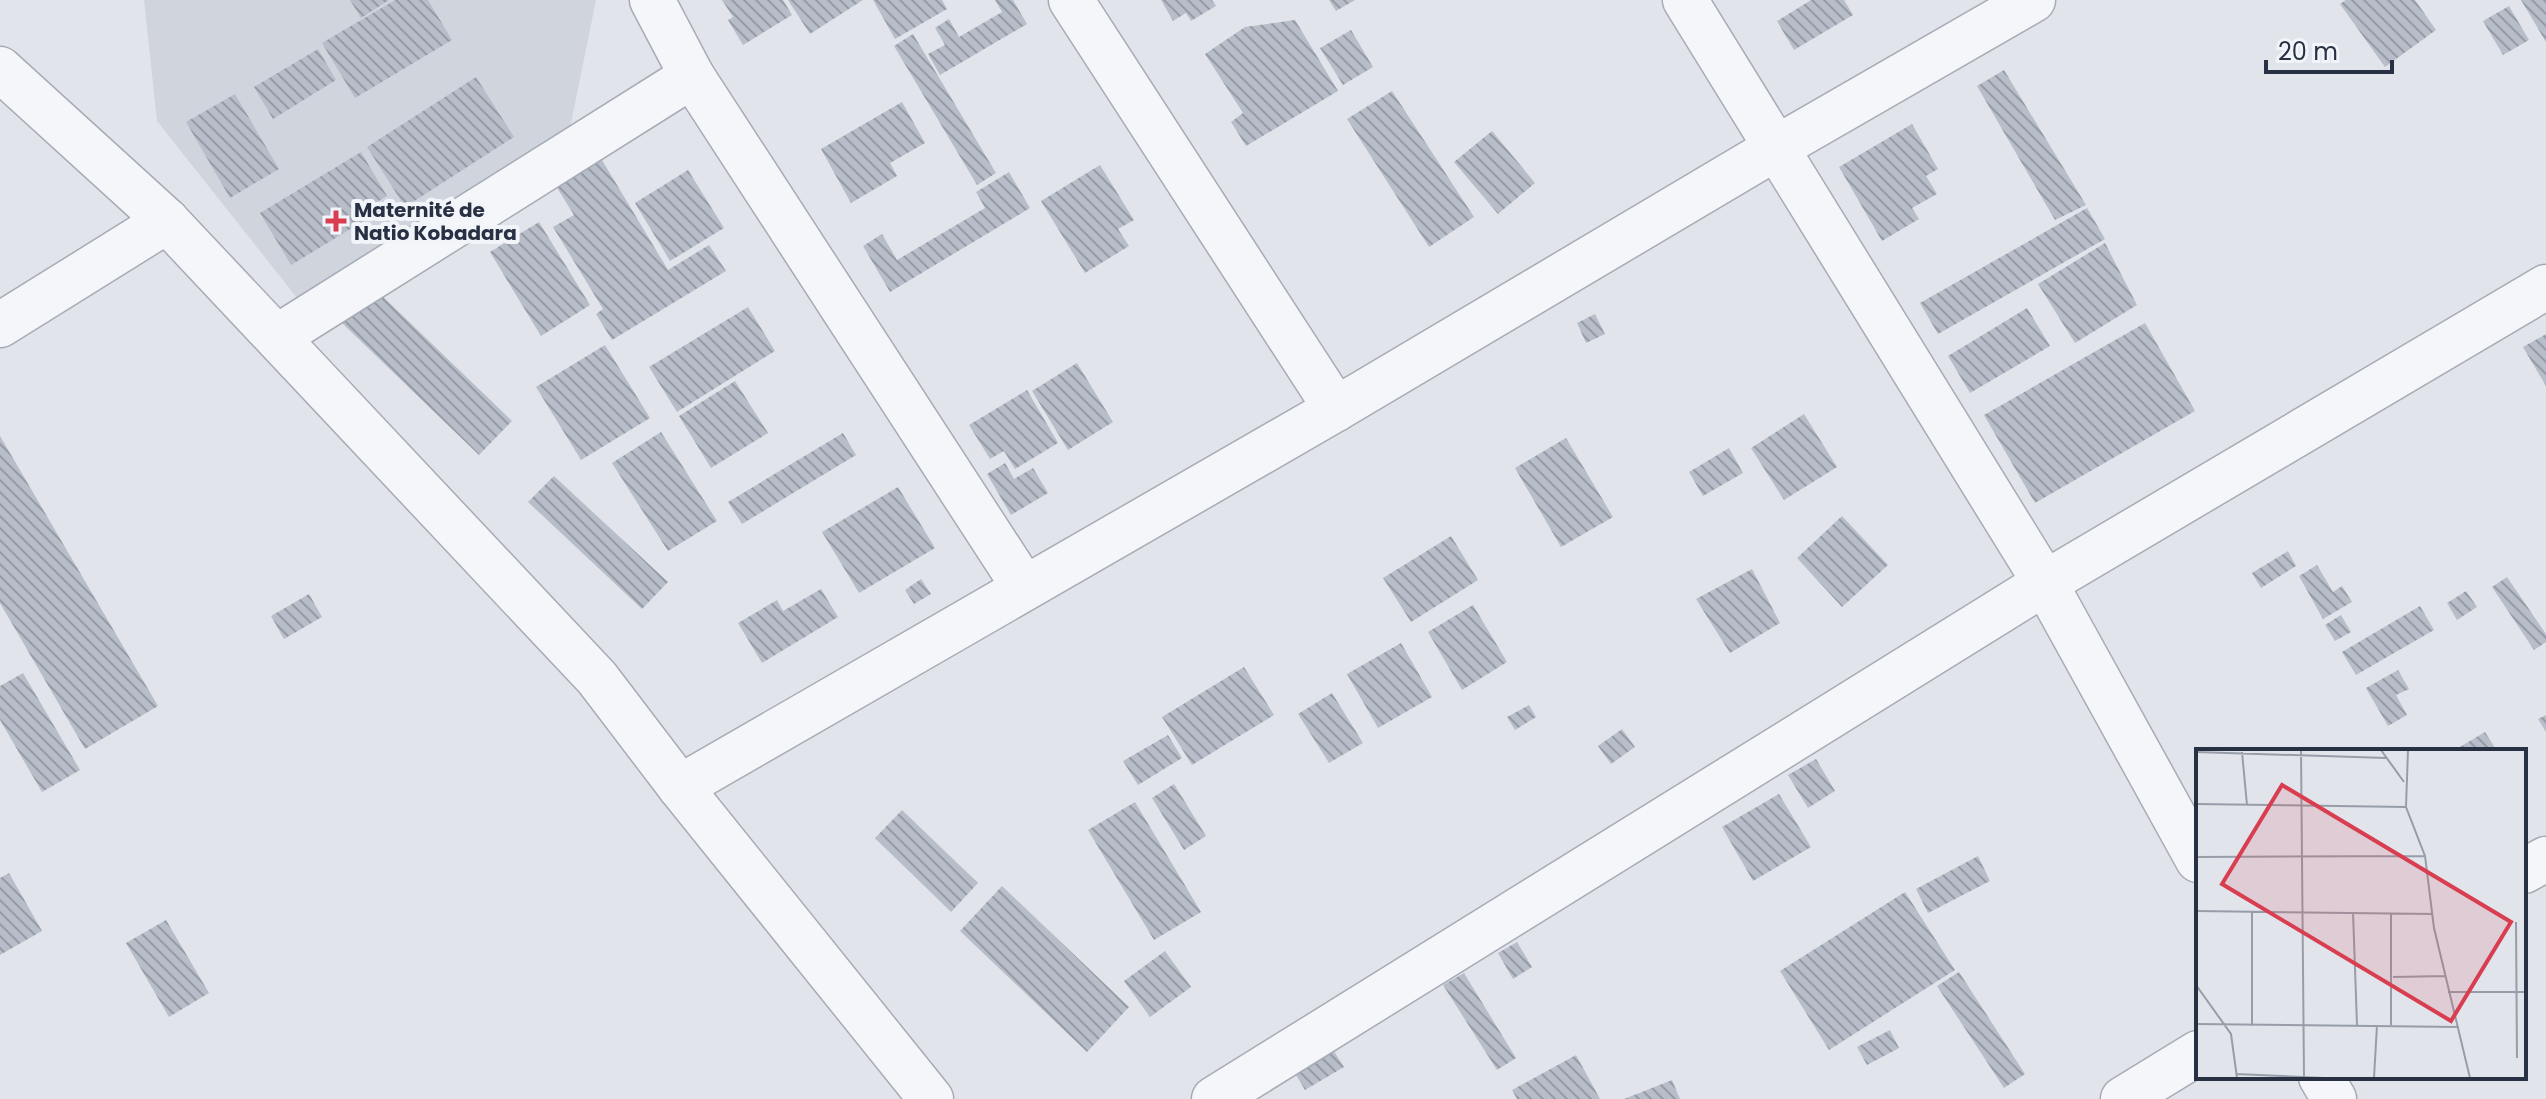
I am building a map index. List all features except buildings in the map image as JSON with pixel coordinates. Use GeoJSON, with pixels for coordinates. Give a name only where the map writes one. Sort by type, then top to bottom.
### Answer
{"type":"FeatureCollection","features":[{"type":"Feature","properties":{"kind":"street"},"geometry":{"type":"LineString","coordinates":[[652,0],[692,76],[1024,587]]}},
{"type":"Feature","properties":{"kind":"street"},"geometry":{"type":"LineString","coordinates":[[1071,0],[1336,409]]}},
{"type":"Feature","properties":{"kind":"street"},"geometry":{"type":"LineString","coordinates":[[1685,0],[2045,583],[2196,856]]}},
{"type":"Feature","properties":{"kind":"street"},"geometry":{"type":"LineString","coordinates":[[680,787],[1336,409],[1776,148],[2033,0]]}},
{"type":"Feature","properties":{"kind":"street"},"geometry":{"type":"LineString","coordinates":[[0,69],[167,221],[597,678],[680,787],[931,1099]]}},
{"type":"Feature","properties":{"kind":"street"},"geometry":{"type":"LineString","coordinates":[[277,337],[692,76]]}},
{"type":"Feature","properties":{"kind":"street"},"geometry":{"type":"LineString","coordinates":[[0,325],[167,221]]}},
{"type":"Feature","properties":{"kind":"street"},"geometry":{"type":"LineString","coordinates":[[1214,1099],[2045,583],[2546,287]]}},
{"type":"Feature","properties":{"kind":"street"},"geometry":{"type":"LineString","coordinates":[[2526,870],[2546,859]]}},
{"type":"Feature","properties":{"kind":"street"},"geometry":{"type":"LineString","coordinates":[[2123,1099],[2196,1054]]}},
{"type":"Feature","properties":{"kind":"street"},"geometry":{"type":"LineString","coordinates":[[2322,1079],[2334,1099]]}},
{"type":"Feature","properties":{"kind":"shaded area","name":"Maternité de Natio Kobadara"},"geometry":{"type":"Polygon","coordinates":[[[144,0],[596,0],[569,133],[305,308],[157,121],[144,0]]]}},
{"type":"Feature","properties":{"kind":"place","name":"Maternité de Natio Kobadara"},"geometry":{"type":"Point","coordinates":[336,221]}}]}
